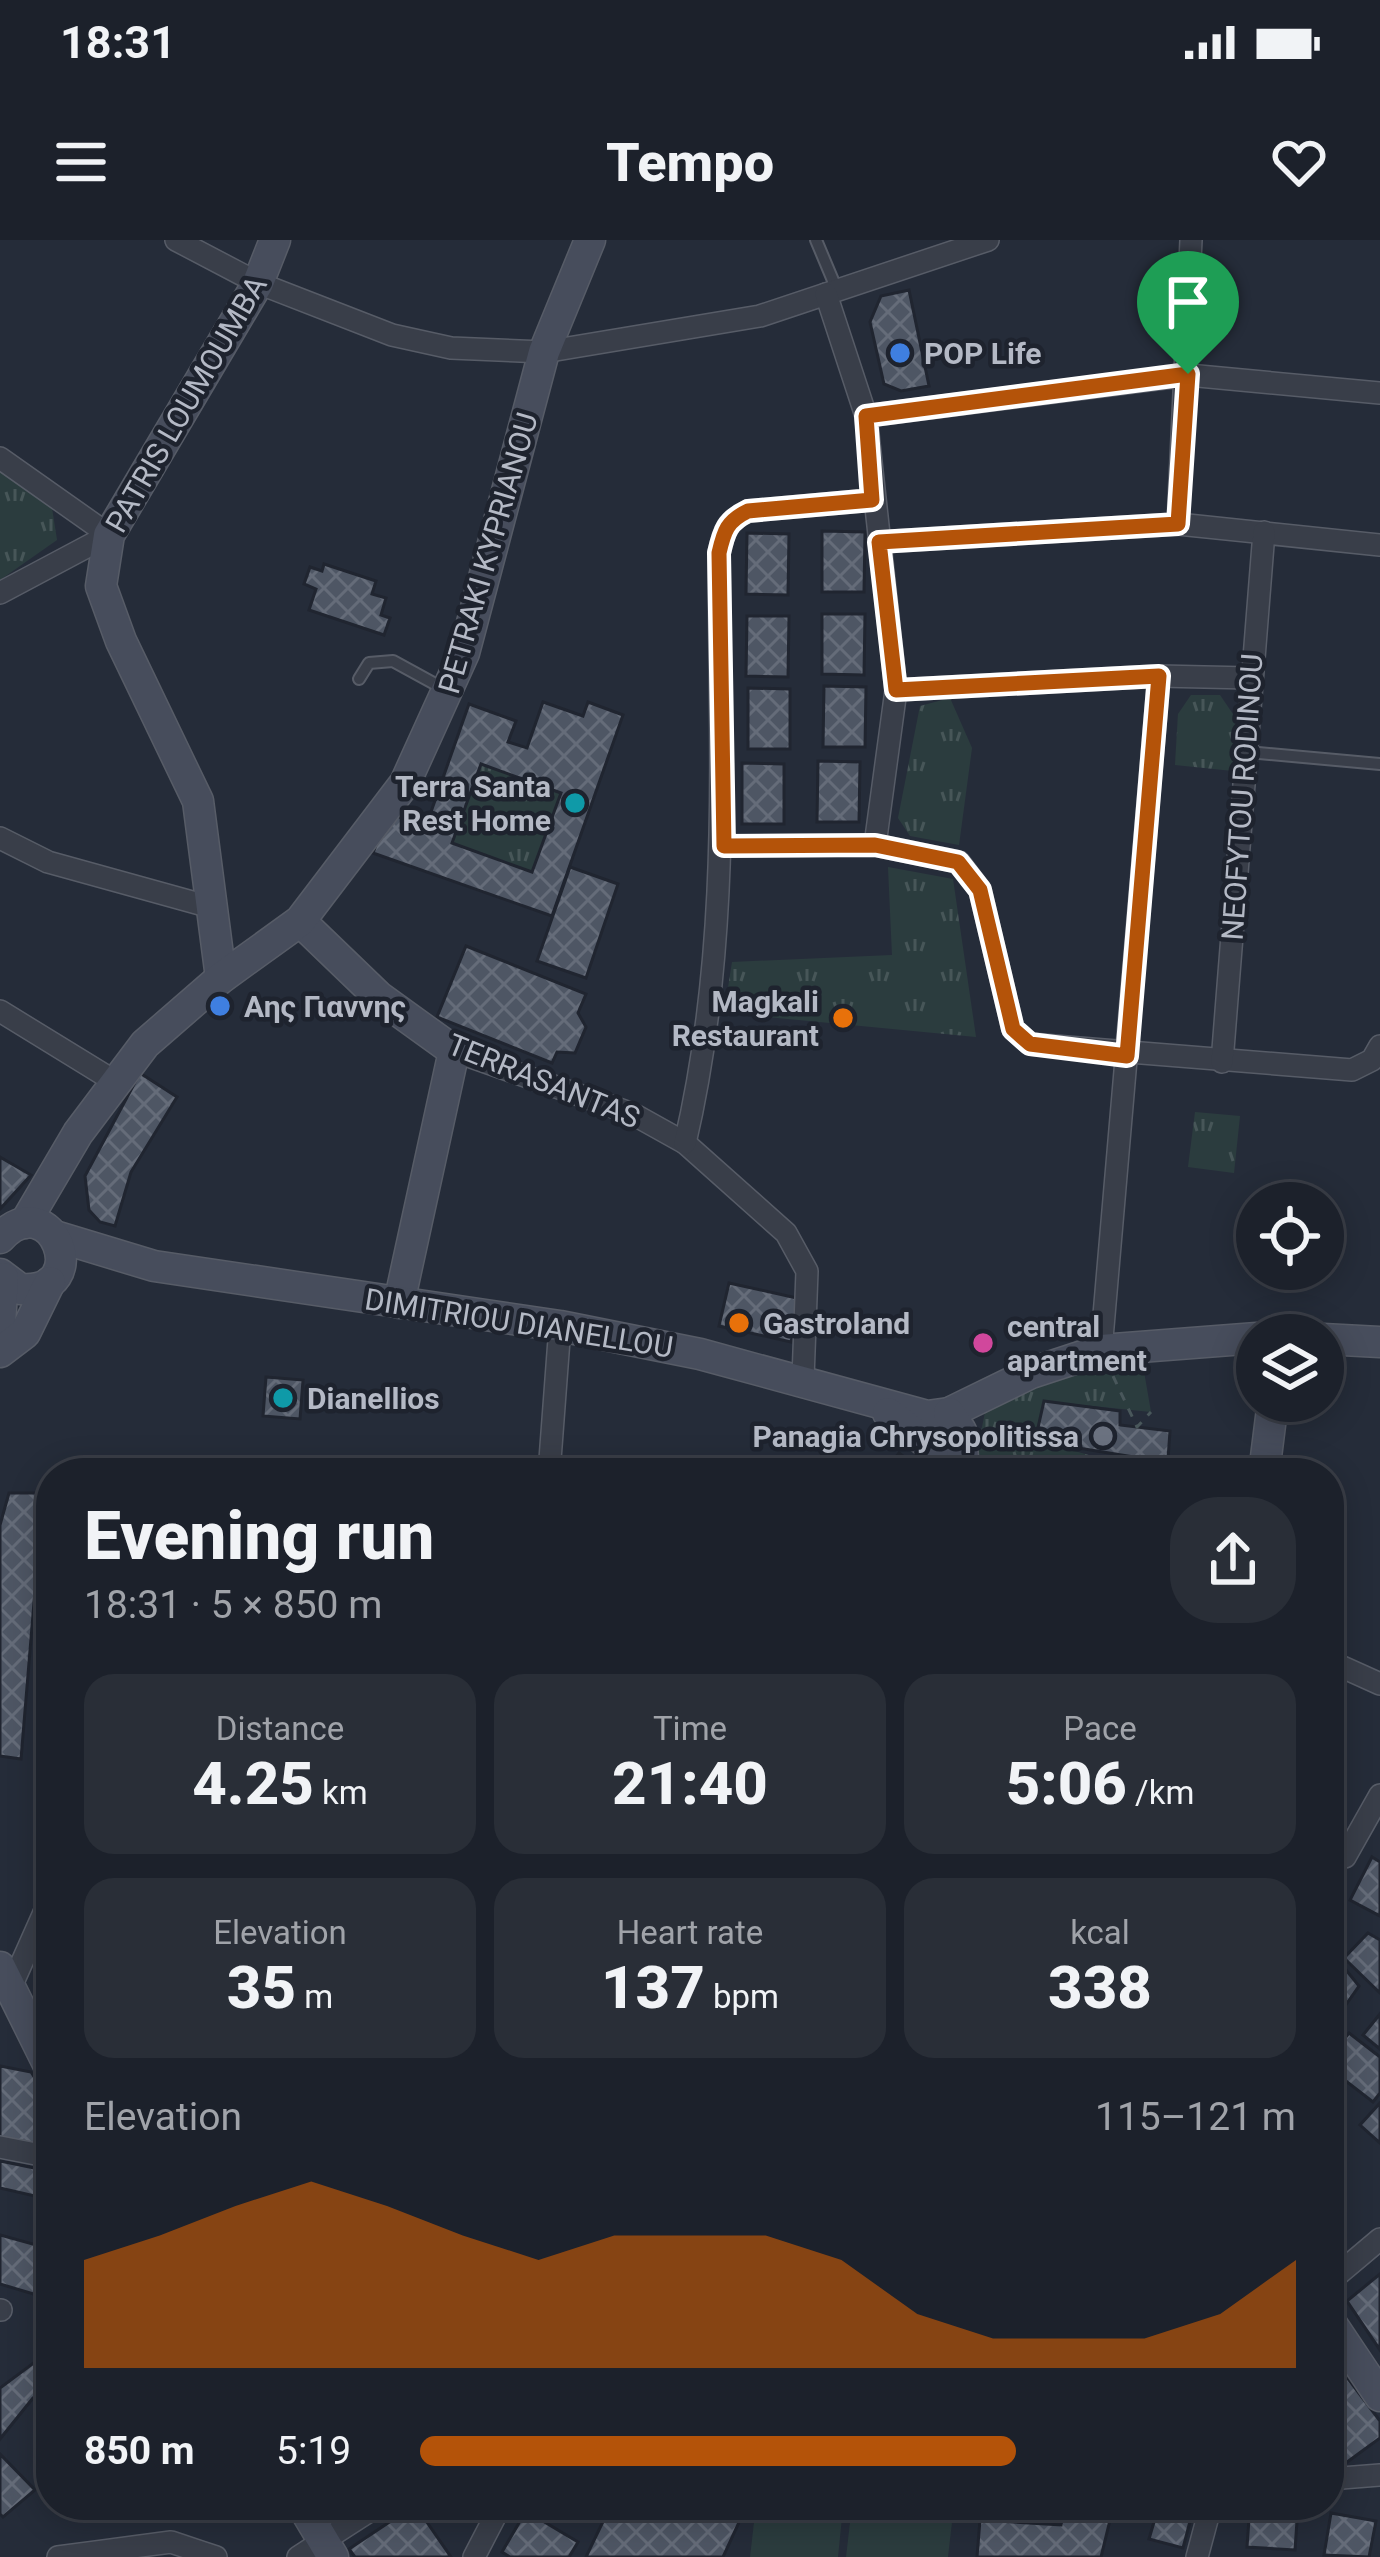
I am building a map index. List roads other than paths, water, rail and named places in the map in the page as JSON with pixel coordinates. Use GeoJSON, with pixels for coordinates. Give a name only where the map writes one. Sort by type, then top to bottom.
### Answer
{"type":"FeatureCollection","features":[{"type":"Feature","properties":{"kind":"street"},"geometry":{"type":"LineString","coordinates":[[176,240],[258,283],[392,335],[451,348],[544,352],[760,316],[832,292],[938,247],[988,240]]}},
{"type":"Feature","properties":{"kind":"street","name":"PATRIS LOUMOUMBA"},"geometry":{"type":"LineString","coordinates":[[221,977],[198,801],[107,610],[101,586],[109,535],[258,283],[275,240]]}},
{"type":"Feature","properties":{"kind":"street","name":"PETRAKI KYPRIANOU"},"geometry":{"type":"LineString","coordinates":[[13,1231],[114,1081],[157,1030],[300,921],[405,783],[449,692],[480,602],[544,352],[590,240]]}},
{"type":"Feature","properties":{"kind":"street"},"geometry":{"type":"LineString","coordinates":[[1178,524],[1191,240]]}},
{"type":"Feature","properties":{"kind":"street"},"geometry":{"type":"LineString","coordinates":[[832,292],[866,416],[896,690],[875,845]]}},
{"type":"Feature","properties":{"kind":"street"},"geometry":{"type":"LineString","coordinates":[[866,416],[1188,374],[1380,392]]}},
{"type":"Feature","properties":{"kind":"street"},"geometry":{"type":"LineString","coordinates":[[0,458],[109,535],[0,593]]}},
{"type":"Feature","properties":{"kind":"street"},"geometry":{"type":"LineString","coordinates":[[685,1143],[712,996],[724,846],[719,622],[724,530],[731,519],[748,511],[872,500]]}},
{"type":"Feature","properties":{"kind":"street"},"geometry":{"type":"LineString","coordinates":[[879,542],[1178,524],[1380,544]]}},
{"type":"Feature","properties":{"kind":"street","name":"NEOFYTOU RODINOU"},"geometry":{"type":"LineString","coordinates":[[1222,1062],[1264,532]]}},
{"type":"Feature","properties":{"kind":"street"},"geometry":{"type":"LineString","coordinates":[[896,690],[1159,676],[1250,678]]}},
{"type":"Feature","properties":{"kind":"street"},"geometry":{"type":"LineString","coordinates":[[1101,1350],[1159,676]]}},
{"type":"Feature","properties":{"kind":"street"},"geometry":{"type":"LineString","coordinates":[[0,838],[49,862],[214,908]]}},
{"type":"Feature","properties":{"kind":"street"},"geometry":{"type":"LineString","coordinates":[[724,846],[875,845],[941,856],[968,869],[980,890],[1013,1029],[1030,1044],[1127,1056],[1352,1070],[1372,1060],[1380,1046]]}},
{"type":"Feature","properties":{"kind":"street","name":"TERRASANTAS"},"geometry":{"type":"LineString","coordinates":[[300,921],[379,997],[454,1051],[572,1088],[685,1143],[799,1248],[809,1294],[802,1378]]}},
{"type":"Feature","properties":{"kind":"street"},"geometry":{"type":"LineString","coordinates":[[0,1011],[114,1081]]}},
{"type":"Feature","properties":{"kind":"street"},"geometry":{"type":"LineString","coordinates":[[399,1303],[454,1051]]}},
{"type":"Feature","properties":{"kind":"street","name":"DIMITRIOU DIANELLOU"},"geometry":{"type":"LineString","coordinates":[[13,1231],[55,1236],[154,1266],[560,1326],[802,1378],[938,1431]]}},
{"type":"Feature","properties":{"kind":"street"},"geometry":{"type":"LineString","coordinates":[[0,1352],[25,1333],[53,1278],[62,1256],[55,1236]]}},
{"type":"Feature","properties":{"kind":"street","name":"DIMITRIOU DIANELLOU"},"geometry":{"type":"LineString","coordinates":[[2,1276],[32,1290],[53,1278],[154,1266]]}},
{"type":"Feature","properties":{"kind":"street"},"geometry":{"type":"LineString","coordinates":[[0,1324],[2,1276]]}},
{"type":"Feature","properties":{"kind":"street"},"geometry":{"type":"LineString","coordinates":[[550,1458],[560,1326]]}},
{"type":"Feature","properties":{"kind":"street"},"geometry":{"type":"LineString","coordinates":[[938,1431],[1031,1373],[1101,1350],[1236,1340]]}},
{"type":"Feature","properties":{"kind":"street"},"geometry":{"type":"LineString","coordinates":[[1344,1340],[1380,1342]]}},
{"type":"Feature","properties":{"kind":"street"},"geometry":{"type":"LineString","coordinates":[[1266,1458],[1270,1422]]}},
{"type":"Feature","properties":{"kind":"street"},"geometry":{"type":"LineString","coordinates":[[938,1431],[948,1458]]}},
{"type":"Feature","properties":{"kind":"street"},"geometry":{"type":"LineString","coordinates":[[938,1431],[955,1458]]}},
{"type":"Feature","properties":{"kind":"street"},"geometry":{"type":"LineString","coordinates":[[1344,1668],[1380,1684]]}},
{"type":"Feature","properties":{"kind":"street"},"geometry":{"type":"LineString","coordinates":[[1345,1858],[1380,1795]]}},
{"type":"Feature","properties":{"kind":"street"},"geometry":{"type":"LineString","coordinates":[[36,1923],[5,1978],[36,2022]]}},
{"type":"Feature","properties":{"kind":"street"},"geometry":{"type":"LineString","coordinates":[[0,2147],[36,2154]]}},
{"type":"Feature","properties":{"kind":"street"},"geometry":{"type":"LineString","coordinates":[[1344,2269],[1380,2239]]}},
{"type":"Feature","properties":{"kind":"street"},"geometry":{"type":"LineString","coordinates":[[1344,2342],[1380,2396]]}},
{"type":"Feature","properties":{"kind":"street"},"geometry":{"type":"LineString","coordinates":[[1344,2478],[1380,2475]]}},
{"type":"Feature","properties":{"kind":"street"},"geometry":{"type":"LineString","coordinates":[[307,2520],[318,2552],[360,2520]]}},
{"type":"Feature","properties":{"kind":"street"},"geometry":{"type":"LineString","coordinates":[[474,2557],[491,2520]]}},
{"type":"Feature","properties":{"kind":"street"},"geometry":{"type":"LineString","coordinates":[[1196,2557],[1207,2520]]}},
{"type":"Feature","properties":{"kind":"street"},"geometry":{"type":"LineString","coordinates":[[69,2556],[171,2542],[216,2557]]}},
{"type":"Feature","properties":{"kind":"lane"},"geometry":{"type":"LineString","coordinates":[[816,240],[832,292]]}},
{"type":"Feature","properties":{"kind":"lane"},"geometry":{"type":"LineString","coordinates":[[359,679],[369,663],[393,661],[449,692]]}},
{"type":"Feature","properties":{"kind":"lane"},"geometry":{"type":"LineString","coordinates":[[1245,752],[1380,764]]}},
{"type":"Feature","properties":{"kind":"place","name":"POP Life"},"geometry":{"type":"Point","coordinates":[900,353]}},
{"type":"Feature","properties":{"kind":"place","name":"Terra Santa Rest Home"},"geometry":{"type":"Point","coordinates":[575,803]}},
{"type":"Feature","properties":{"kind":"place","name":"Αης Γιαννης"},"geometry":{"type":"Point","coordinates":[220,1006]}},
{"type":"Feature","properties":{"kind":"place","name":"Magkali Restaurant"},"geometry":{"type":"Point","coordinates":[843,1018]}},
{"type":"Feature","properties":{"kind":"place","name":"Gastroland"},"geometry":{"type":"Point","coordinates":[739,1323]}},
{"type":"Feature","properties":{"kind":"place","name":"central apartment"},"geometry":{"type":"Point","coordinates":[983,1343]}},
{"type":"Feature","properties":{"kind":"place","name":"Dianellios"},"geometry":{"type":"Point","coordinates":[283,1398]}},
{"type":"Feature","properties":{"kind":"place","name":"Panagia Chrysopolitissa"},"geometry":{"type":"Point","coordinates":[1103,1436]}}]}
